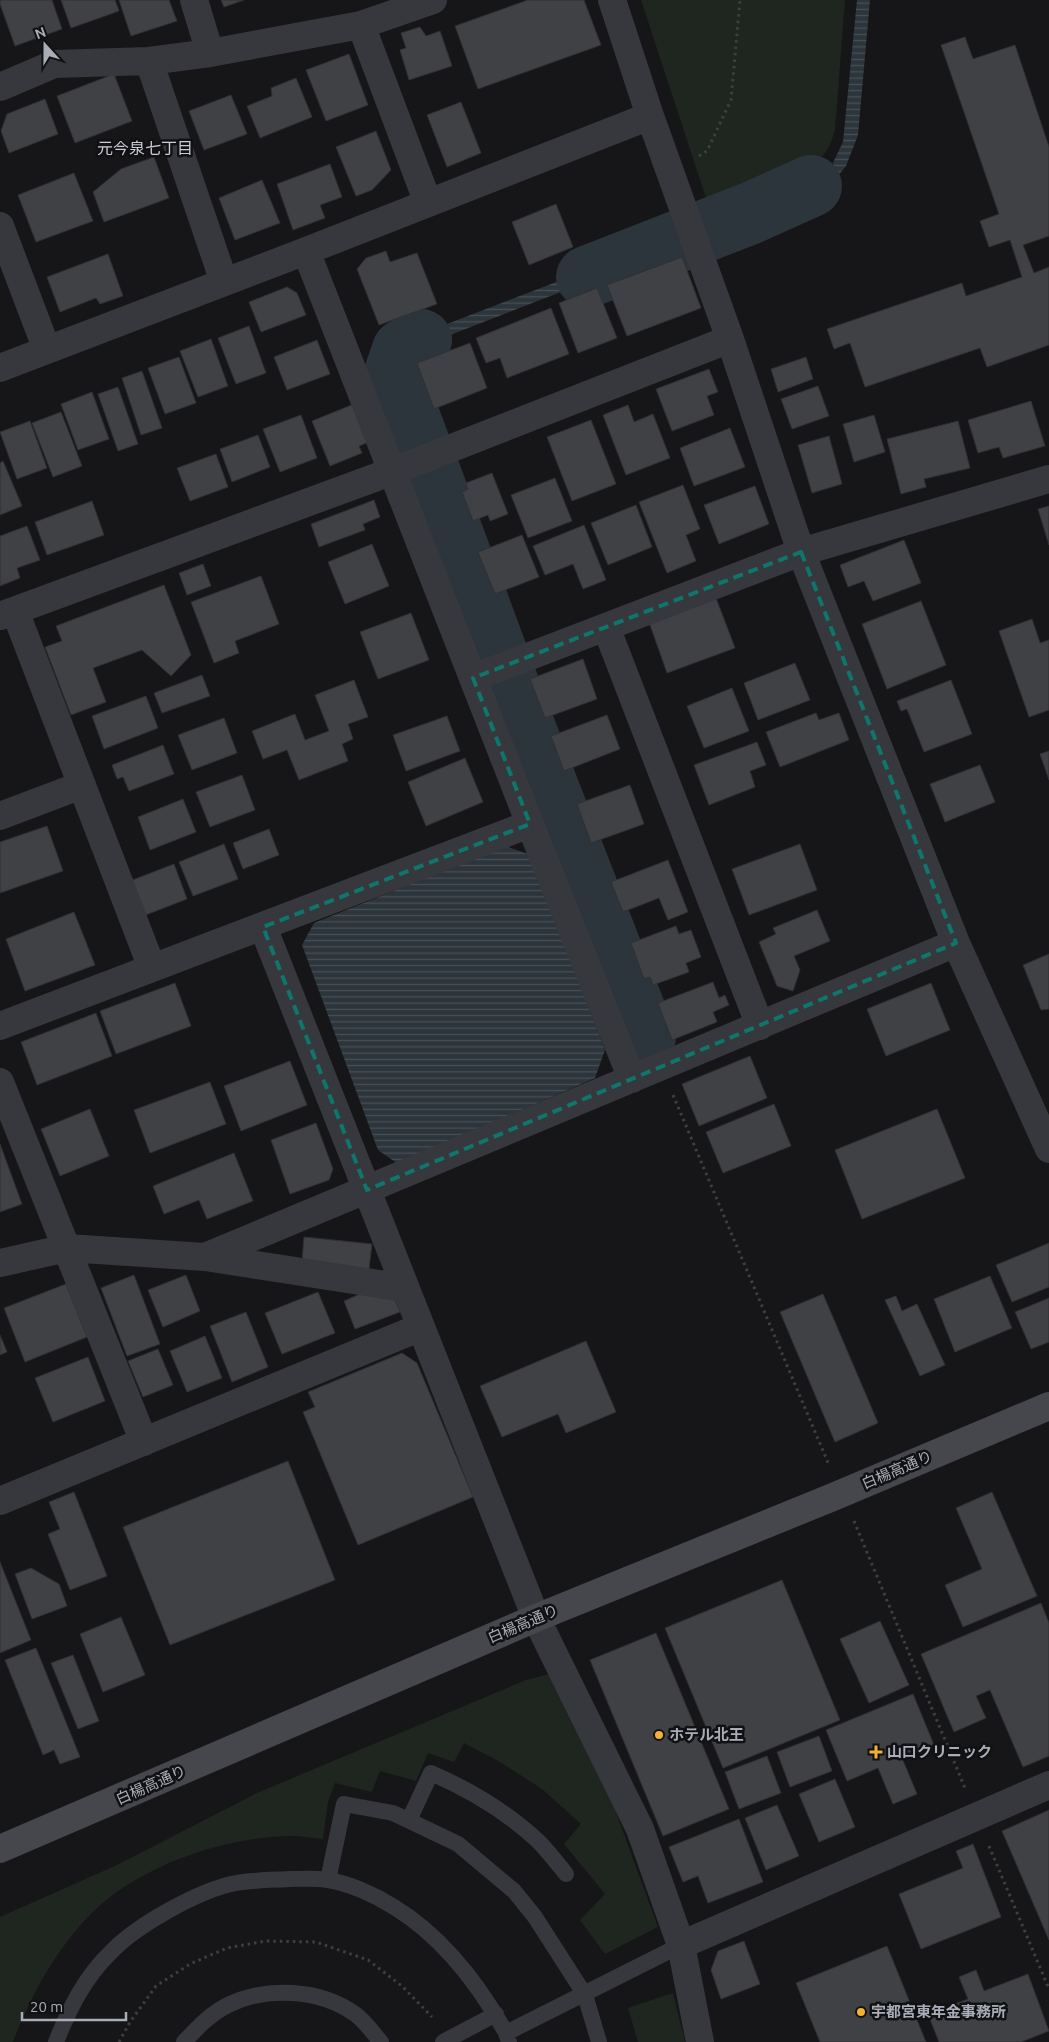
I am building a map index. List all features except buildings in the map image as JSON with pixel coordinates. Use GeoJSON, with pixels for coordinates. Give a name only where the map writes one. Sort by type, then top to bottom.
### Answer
{"type":"FeatureCollection","features":[{"type":"Feature","properties":{"kind":"street"},"geometry":{"type":"LineString","coordinates":[[194,0],[210,53]]}},
{"type":"Feature","properties":{"kind":"street"},"geometry":{"type":"LineString","coordinates":[[0,87],[54,64],[149,61],[210,53],[362,25],[433,0]]}},
{"type":"Feature","properties":{"kind":"street"},"geometry":{"type":"LineString","coordinates":[[612,0],[650,116],[730,339],[801,552],[956,943],[1049,1148]]}},
{"type":"Feature","properties":{"kind":"street"},"geometry":{"type":"LineString","coordinates":[[362,25],[428,203]]}},
{"type":"Feature","properties":{"kind":"street"},"geometry":{"type":"LineString","coordinates":[[149,61],[224,282]]}},
{"type":"Feature","properties":{"kind":"street"},"geometry":{"type":"LineString","coordinates":[[0,368],[306,251],[650,116]]}},
{"type":"Feature","properties":{"kind":"street"},"geometry":{"type":"LineString","coordinates":[[0,226],[47,350]]}},
{"type":"Feature","properties":{"kind":"street"},"geometry":{"type":"LineString","coordinates":[[306,251],[632,1080]]}},
{"type":"Feature","properties":{"kind":"street"},"geometry":{"type":"LineString","coordinates":[[152,968],[82,785],[8,614],[393,471],[730,339]]}},
{"type":"Feature","properties":{"kind":"street"},"geometry":{"type":"LineString","coordinates":[[473,678],[801,552],[1049,479]]}},
{"type":"Feature","properties":{"kind":"street"},"geometry":{"type":"LineString","coordinates":[[606,627],[760,1026]]}},
{"type":"Feature","properties":{"kind":"street"},"geometry":{"type":"LineString","coordinates":[[0,816],[82,785]]}},
{"type":"Feature","properties":{"kind":"street"},"geometry":{"type":"LineString","coordinates":[[0,1026],[530,824]]}},
{"type":"Feature","properties":{"kind":"street"},"geometry":{"type":"LineString","coordinates":[[263,927],[536,1618],[640,1829],[681,1945],[700,2042]]}},
{"type":"Feature","properties":{"kind":"street"},"geometry":{"type":"LineString","coordinates":[[205,1258],[956,943]]}},
{"type":"Feature","properties":{"kind":"street"},"geometry":{"type":"LineString","coordinates":[[0,1082],[144,1442]]}},
{"type":"Feature","properties":{"kind":"street"},"geometry":{"type":"LineString","coordinates":[[0,1263],[67,1248],[205,1258],[405,1288]]}},
{"type":"Feature","properties":{"kind":"street"},"geometry":{"type":"LineString","coordinates":[[0,1501],[421,1327]]}},
{"type":"Feature","properties":{"kind":"street","name":"白楊高通り"},"geometry":{"type":"LineString","coordinates":[[0,1850],[536,1618],[1049,1406]]}},
{"type":"Feature","properties":{"kind":"street"},"geometry":{"type":"LineString","coordinates":[[681,1945],[976,1815],[1049,1785]]}},
{"type":"Feature","properties":{"kind":"lane"},"geometry":{"type":"LineString","coordinates":[[409,1820],[431,1773],[462,1786],[503,1812],[539,1842],[566,1874]]}},
{"type":"Feature","properties":{"kind":"lane"},"geometry":{"type":"LineString","coordinates":[[328,1880],[344,1804],[393,1813],[458,1844],[514,1892],[535,1917],[584,1995],[599,2042]]}},
{"type":"Feature","properties":{"kind":"lane"},"geometry":{"type":"LineString","coordinates":[[56,2042],[68,2012],[90,1976],[111,1952],[134,1933],[167,1911],[196,1897],[234,1884],[270,1880],[328,1880],[357,1889],[392,1906],[418,1924],[474,1980],[508,2037],[681,1945]]}},
{"type":"Feature","properties":{"kind":"lane"},"geometry":{"type":"LineString","coordinates":[[184,2042],[205,2020],[228,2005],[256,1996],[288,1993],[324,1998],[356,2015],[381,2042]]}},
{"type":"Feature","properties":{"kind":"lane"},"geometry":{"type":"LineString","coordinates":[[443,2042],[496,2014]]}},
{"type":"Feature","properties":{"kind":"path"},"geometry":{"type":"LineString","coordinates":[[669,169],[693,160],[707,151],[731,100],[740,0]]}},
{"type":"Feature","properties":{"kind":"path"},"geometry":{"type":"LineString","coordinates":[[662,1067],[1049,1989]]}},
{"type":"Feature","properties":{"kind":"highlighted area"},"geometry":{"type":"Polygon","coordinates":[[[801,552],[956,943],[367,1190],[263,927],[530,824],[473,678],[801,552]]]}},
{"type":"Feature","properties":{"kind":"shaded area"},"geometry":{"type":"Polygon","coordinates":[[[641,0],[845,0],[835,130],[824,153],[805,170],[708,204],[641,0]]]}},
{"type":"Feature","properties":{"kind":"shaded area"},"geometry":{"type":"Polygon","coordinates":[[[857,0],[870,0],[858,135],[846,166],[833,182],[818,191],[733,225],[730,216],[815,178],[831,167],[843,142],[857,0]]]}},
{"type":"Feature","properties":{"kind":"shaded area"},"geometry":{"type":"Polygon","coordinates":[[[666,240],[669,250],[427,344],[416,351],[404,364],[403,372],[403,380],[413,409],[402,413],[393,388],[391,368],[399,351],[421,334],[666,240]]]}},
{"type":"Feature","properties":{"kind":"shaded area"},"geometry":{"type":"Polygon","coordinates":[[[529,708],[656,1034],[647,1037],[520,712],[529,708]]]}},
{"type":"Feature","properties":{"kind":"shaded area"},"geometry":{"type":"Polygon","coordinates":[[[505,846],[531,855],[605,1050],[595,1078],[398,1164],[378,1150],[302,945],[314,923],[505,846]]]}},
{"type":"Feature","properties":{"kind":"shaded area"},"geometry":{"type":"Polygon","coordinates":[[[549,1674],[561,1686],[614,1807],[658,1927],[605,1954],[580,1920],[605,1894],[564,1844],[581,1824],[542,1789],[500,1762],[464,1743],[454,1762],[428,1753],[416,1781],[380,1771],[372,1792],[335,1783],[328,1802],[323,1839],[296,1836],[267,1837],[215,1847],[188,1855],[162,1866],[116,1892],[83,1922],[58,1954],[37,1988],[13,2042],[0,2042],[0,1917],[117,1865],[257,1793],[526,1680],[549,1674]]]}},
{"type":"Feature","properties":{"kind":"shaded area"},"geometry":{"type":"Polygon","coordinates":[[[673,1993],[685,2042],[638,2042],[628,2008],[673,1993]]]}},
{"type":"Feature","properties":{"kind":"waterway"},"geometry":{"type":"LineString","coordinates":[[587,277],[751,213],[811,186]]}},
{"type":"Feature","properties":{"kind":"waterway"},"geometry":{"type":"LineString","coordinates":[[421,340],[403,350],[394,376],[518,711],[645,1037]]}},
{"type":"Feature","properties":{"kind":"place","name":"ホテル北王"},"geometry":{"type":"Point","coordinates":[659,1735]}},
{"type":"Feature","properties":{"kind":"place","name":"山口クリニック"},"geometry":{"type":"Point","coordinates":[876,1752]}},
{"type":"Feature","properties":{"kind":"place","name":"宇都宮東年金事務所"},"geometry":{"type":"Point","coordinates":[861,2012]}},
{"type":"Feature","properties":{"kind":"district","name":"元今泉七丁目"},"geometry":{"type":"Point","coordinates":[145,148]}}]}
